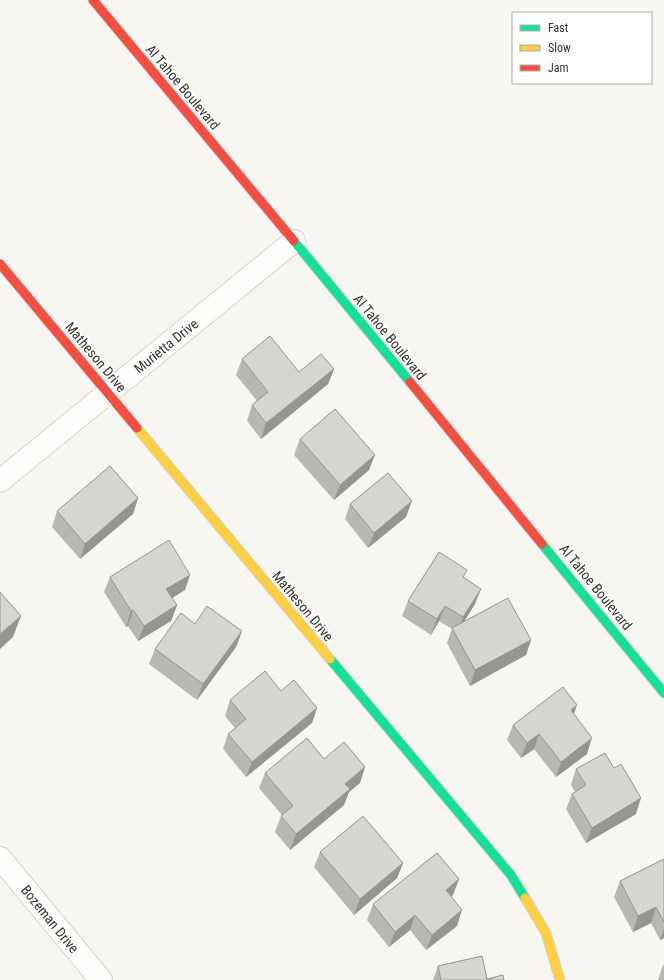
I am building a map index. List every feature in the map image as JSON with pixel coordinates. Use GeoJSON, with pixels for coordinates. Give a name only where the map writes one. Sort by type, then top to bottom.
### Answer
{"type":"FeatureCollection","features":[{"type":"Feature","properties":{"kind":"street","name":"Al Tahoe Boulevard"},"geometry":{"type":"LineString","coordinates":[[92,0],[294,241],[664,693]]}},
{"type":"Feature","properties":{"kind":"street","name":"Murietta Drive"},"geometry":{"type":"LineString","coordinates":[[0,481],[294,241]]}},
{"type":"Feature","properties":{"kind":"street","name":"Matheson Drive"},"geometry":{"type":"LineString","coordinates":[[0,264],[511,875],[546,933],[560,980]]}},
{"type":"Feature","properties":{"kind":"street","name":"Bozeman Drive"},"geometry":{"type":"LineString","coordinates":[[0,858],[101,980]]}},
{"type":"Feature","properties":{"kind":"building"},"geometry":{"type":"Polygon","coordinates":[[[270,336],[299,372],[321,354],[334,369],[266,423],[252,405],[268,392],[242,359],[270,336]]]}},
{"type":"Feature","properties":{"kind":"building"},"geometry":{"type":"Polygon","coordinates":[[[335,409],[375,455],[340,485],[300,439],[335,409]]]}},
{"type":"Feature","properties":{"kind":"building"},"geometry":{"type":"Polygon","coordinates":[[[110,466],[138,498],[85,544],[57,511],[110,466]]]}},
{"type":"Feature","properties":{"kind":"building"},"geometry":{"type":"Polygon","coordinates":[[[388,473],[412,501],[374,533],[350,504],[388,473]]]}},
{"type":"Feature","properties":{"kind":"building"},"geometry":{"type":"Polygon","coordinates":[[[169,540],[190,575],[166,589],[177,605],[144,626],[133,610],[131,611],[110,577],[169,540]]]}},
{"type":"Feature","properties":{"kind":"building"},"geometry":{"type":"Polygon","coordinates":[[[439,552],[467,570],[463,577],[481,589],[463,617],[445,606],[437,619],[408,601],[439,552]]]}},
{"type":"Feature","properties":{"kind":"building"},"geometry":{"type":"Polygon","coordinates":[[[0,592],[21,616],[0,634],[0,592]]]}},
{"type":"Feature","properties":{"kind":"building"},"geometry":{"type":"Polygon","coordinates":[[[508,598],[531,640],[475,670],[452,628],[508,598]]]}},
{"type":"Feature","properties":{"kind":"building"},"geometry":{"type":"Polygon","coordinates":[[[207,606],[242,631],[203,684],[155,649],[181,613],[195,624],[207,606]]]}},
{"type":"Feature","properties":{"kind":"building"},"geometry":{"type":"Polygon","coordinates":[[[265,671],[281,691],[294,680],[317,708],[252,762],[228,734],[246,719],[230,700],[265,671]]]}},
{"type":"Feature","properties":{"kind":"building"},"geometry":{"type":"Polygon","coordinates":[[[563,687],[577,705],[571,710],[592,738],[561,762],[539,734],[527,743],[513,725],[563,687]]]}},
{"type":"Feature","properties":{"kind":"building"},"geometry":{"type":"Polygon","coordinates":[[[307,738],[324,759],[344,742],[365,767],[345,784],[350,789],[296,834],[281,816],[293,806],[265,773],[307,738]]]}},
{"type":"Feature","properties":{"kind":"building"},"geometry":{"type":"Polygon","coordinates":[[[605,753],[614,768],[621,764],[641,798],[592,828],[572,794],[586,785],[576,769],[605,753]]]}},
{"type":"Feature","properties":{"kind":"building"},"geometry":{"type":"Polygon","coordinates":[[[363,816],[403,863],[360,899],[320,852],[363,816]]]}},
{"type":"Feature","properties":{"kind":"building"},"geometry":{"type":"Polygon","coordinates":[[[437,853],[459,879],[446,890],[462,910],[432,935],[415,915],[395,932],[373,904],[437,853]]]}},
{"type":"Feature","properties":{"kind":"building"},"geometry":{"type":"Polygon","coordinates":[[[664,859],[664,922],[656,907],[638,916],[620,881],[664,859]]]}},
{"type":"Feature","properties":{"kind":"building"},"geometry":{"type":"Polygon","coordinates":[[[482,956],[487,979],[503,975],[504,980],[441,980],[438,966],[482,956]]]}},
{"type":"Feature","properties":{"kind":"traffic: fast"},"geometry":{"type":"LineString","coordinates":[[294,241],[410,382]]}},
{"type":"Feature","properties":{"kind":"traffic: fast"},"geometry":{"type":"LineString","coordinates":[[542,544],[664,693]]}},
{"type":"Feature","properties":{"kind":"traffic: fast"},"geometry":{"type":"LineString","coordinates":[[330,659],[511,875],[525,898]]}},
{"type":"Feature","properties":{"kind":"traffic: slow"},"geometry":{"type":"LineString","coordinates":[[137,428],[330,659]]}},
{"type":"Feature","properties":{"kind":"traffic: slow"},"geometry":{"type":"LineString","coordinates":[[525,898],[546,933],[560,980]]}},
{"type":"Feature","properties":{"kind":"traffic: jam"},"geometry":{"type":"LineString","coordinates":[[93,0],[294,241]]}},
{"type":"Feature","properties":{"kind":"traffic: jam"},"geometry":{"type":"LineString","coordinates":[[0,264],[137,428]]}},
{"type":"Feature","properties":{"kind":"traffic: jam"},"geometry":{"type":"LineString","coordinates":[[410,382],[542,544]]}}]}
